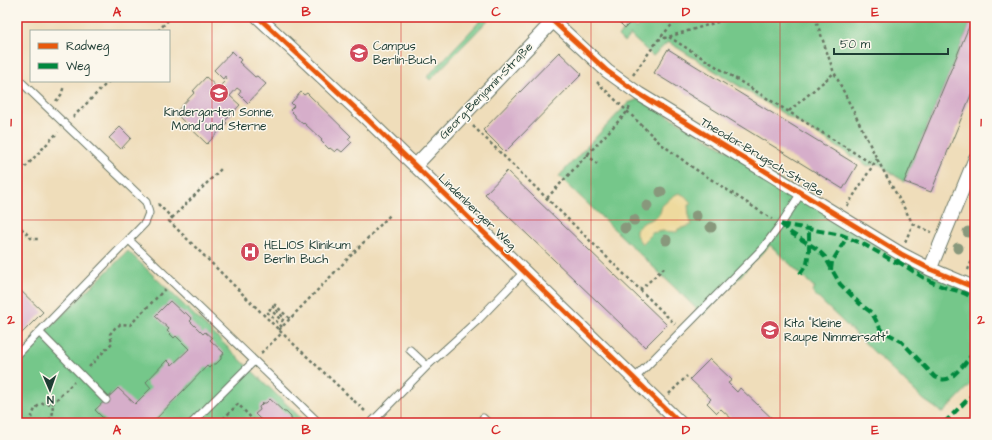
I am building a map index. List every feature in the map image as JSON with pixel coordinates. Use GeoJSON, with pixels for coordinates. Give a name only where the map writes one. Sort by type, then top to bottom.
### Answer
{"type":"FeatureCollection","features":[{"type":"Feature","properties":{"kind":"street","name":"Lindenberger Weg"},"geometry":{"type":"LineString","coordinates":[[258,17],[542,288],[680,423]]}},
{"type":"Feature","properties":{"kind":"street","name":"Georg-Benjamin-Straße"},"geometry":{"type":"LineString","coordinates":[[415,166],[555,19]]}},
{"type":"Feature","properties":{"kind":"street","name":"Theodor-Brugsch-Straße"},"geometry":{"type":"LineString","coordinates":[[555,19],[607,71],[639,94],[901,254],[930,269],[969,286]]}},
{"type":"Feature","properties":{"kind":"street"},"geometry":{"type":"LineString","coordinates":[[930,269],[975,159]]}},
{"type":"Feature","properties":{"kind":"lane"},"geometry":{"type":"LineString","coordinates":[[17,78],[146,202],[148,213],[144,223],[129,240],[17,354]]}},
{"type":"Feature","properties":{"kind":"lane"},"geometry":{"type":"LineString","coordinates":[[634,379],[763,248],[801,193]]}},
{"type":"Feature","properties":{"kind":"lane"},"geometry":{"type":"LineString","coordinates":[[129,240],[319,423]]}},
{"type":"Feature","properties":{"kind":"lane"},"geometry":{"type":"LineString","coordinates":[[373,421],[427,366],[478,320],[524,272]]}},
{"type":"Feature","properties":{"kind":"lane"},"geometry":{"type":"LineString","coordinates":[[39,332],[106,400]]}},
{"type":"Feature","properties":{"kind":"lane"},"geometry":{"type":"LineString","coordinates":[[410,350],[427,366]]}},
{"type":"Feature","properties":{"kind":"lane"},"geometry":{"type":"LineString","coordinates":[[192,423],[254,360]]}},
{"type":"Feature","properties":{"kind":"path"},"geometry":{"type":"LineString","coordinates":[[159,30],[171,17]]}},
{"type":"Feature","properties":{"kind":"path"},"geometry":{"type":"LineString","coordinates":[[626,85],[658,40],[679,17]]}},
{"type":"Feature","properties":{"kind":"path"},"geometry":{"type":"LineString","coordinates":[[658,40],[734,17]]}},
{"type":"Feature","properties":{"kind":"path"},"geometry":{"type":"LineString","coordinates":[[815,17],[834,73],[913,224],[943,237]]}},
{"type":"Feature","properties":{"kind":"path"},"geometry":{"type":"LineString","coordinates":[[670,37],[874,165]]}},
{"type":"Feature","properties":{"kind":"path"},"geometry":{"type":"LineString","coordinates":[[789,111],[834,73]]}},
{"type":"Feature","properties":{"kind":"path"},"geometry":{"type":"LineString","coordinates":[[593,78],[660,143],[692,167],[780,224]]}},
{"type":"Feature","properties":{"kind":"path"},"geometry":{"type":"LineString","coordinates":[[17,176],[108,82]]}},
{"type":"Feature","properties":{"kind":"path"},"geometry":{"type":"LineString","coordinates":[[55,102],[61,95],[64,86]]}},
{"type":"Feature","properties":{"kind":"path"},"geometry":{"type":"LineString","coordinates":[[547,198],[627,112],[639,94]]}},
{"type":"Feature","properties":{"kind":"path"},"geometry":{"type":"LineString","coordinates":[[462,116],[682,331]]}},
{"type":"Feature","properties":{"kind":"path"},"geometry":{"type":"LineString","coordinates":[[587,154],[597,164]]}},
{"type":"Feature","properties":{"kind":"path"},"geometry":{"type":"LineString","coordinates":[[840,217],[878,159]]}},
{"type":"Feature","properties":{"kind":"path"},"geometry":{"type":"LineString","coordinates":[[17,167],[21,171]]}},
{"type":"Feature","properties":{"kind":"path"},"geometry":{"type":"LineString","coordinates":[[221,169],[169,221],[373,421]]}},
{"type":"Feature","properties":{"kind":"path"},"geometry":{"type":"LineString","coordinates":[[156,202],[172,218]]}},
{"type":"Feature","properties":{"kind":"path"},"geometry":{"type":"LineString","coordinates":[[279,330],[391,214]]}},
{"type":"Feature","properties":{"kind":"path"},"geometry":{"type":"LineString","coordinates":[[17,224],[32,239],[39,239]]}},
{"type":"Feature","properties":{"kind":"path"},"geometry":{"type":"LineString","coordinates":[[901,254],[913,224]]}},
{"type":"Feature","properties":{"kind":"path"},"geometry":{"type":"LineString","coordinates":[[969,286],[975,253]]}},
{"type":"Feature","properties":{"kind":"path"},"geometry":{"type":"LineString","coordinates":[[640,290],[664,268]]}},
{"type":"Feature","properties":{"kind":"path"},"geometry":{"type":"LineString","coordinates":[[112,343],[110,334],[114,328],[121,324],[130,325],[172,282]]}},
{"type":"Feature","properties":{"kind":"path"},"geometry":{"type":"LineString","coordinates":[[282,327],[267,312],[270,309],[282,321],[284,318],[272,306],[274,304],[290,319]]}},
{"type":"Feature","properties":{"kind":"path"},"geometry":{"type":"LineString","coordinates":[[254,360],[282,332]]}},
{"type":"Feature","properties":{"kind":"path"},"geometry":{"type":"LineString","coordinates":[[659,404],[687,376]]}},
{"type":"Feature","properties":{"kind":"path"},"geometry":{"type":"LineString","coordinates":[[34,423],[32,416],[38,406],[44,402],[52,404],[54,410],[48,422],[44,423]]}},
{"type":"Feature","properties":{"kind":"path"},"geometry":{"type":"LineString","coordinates":[[219,423],[238,404],[256,423],[260,419]]}},
{"type":"Feature","properties":{"kind":"path"},"geometry":{"type":"LineString","coordinates":[[49,420],[52,423]]}},
{"type":"Feature","properties":{"kind":"green space"},"geometry":{"type":"Polygon","coordinates":[[[484,17],[491,17],[430,80],[427,77],[484,17]]]}},
{"type":"Feature","properties":{"kind":"green space"},"geometry":{"type":"Polygon","coordinates":[[[646,17],[973,17],[904,182],[879,164],[868,166],[668,42],[653,56],[630,35],[624,42],[618,36],[630,24],[636,28],[646,17]]]}},
{"type":"Feature","properties":{"kind":"green space"},"geometry":{"type":"Polygon","coordinates":[[[639,99],[975,293],[975,380],[943,413],[924,400],[812,292],[815,288],[770,245],[703,315],[559,176],[628,103],[639,99]]]}},
{"type":"Feature","properties":{"kind":"green space"},"geometry":{"type":"Polygon","coordinates":[[[128,251],[306,423],[17,423],[17,359],[128,251]]]}},
{"type":"Feature","properties":{"kind":"sand"},"geometry":{"type":"Polygon","coordinates":[[[679,193],[685,196],[692,204],[688,205],[689,217],[692,225],[678,229],[677,232],[663,231],[651,233],[642,244],[636,235],[636,229],[645,222],[657,217],[662,206],[673,196],[679,193]]]}},
{"type":"Feature","properties":{"kind":"building"},"geometry":{"type":"Polygon","coordinates":[[[614,17],[636,17],[625,28],[614,17]]]}},
{"type":"Feature","properties":{"kind":"building"},"geometry":{"type":"Polygon","coordinates":[[[973,17],[975,17],[975,85],[931,192],[904,182],[973,17]]]}},
{"type":"Feature","properties":{"kind":"building"},"geometry":{"type":"Polygon","coordinates":[[[668,49],[857,165],[843,189],[654,73],[668,49]]]}},
{"type":"Feature","properties":{"kind":"building"},"geometry":{"type":"Polygon","coordinates":[[[232,51],[241,60],[239,62],[255,77],[257,76],[266,84],[248,103],[239,94],[241,91],[237,88],[230,96],[240,105],[225,121],[227,123],[207,144],[175,113],[195,92],[193,91],[206,77],[218,88],[227,79],[225,76],[223,79],[214,70],[232,51]]]}},
{"type":"Feature","properties":{"kind":"building"},"geometry":{"type":"Polygon","coordinates":[[[559,52],[582,74],[505,152],[483,130],[559,52]]]}},
{"type":"Feature","properties":{"kind":"building"},"geometry":{"type":"Polygon","coordinates":[[[301,92],[304,95],[307,93],[351,136],[348,139],[352,142],[342,152],[338,149],[335,152],[330,148],[329,149],[304,123],[303,124],[295,117],[290,110],[294,106],[291,103],[301,92]]]}},
{"type":"Feature","properties":{"kind":"building"},"geometry":{"type":"Polygon","coordinates":[[[120,127],[131,138],[121,149],[109,138],[120,127]]]}},
{"type":"Feature","properties":{"kind":"building"},"geometry":{"type":"Polygon","coordinates":[[[507,171],[667,325],[645,347],[485,194],[507,171]]]}},
{"type":"Feature","properties":{"kind":"building"},"geometry":{"type":"Polygon","coordinates":[[[17,287],[43,312],[17,338],[17,287]]]}},
{"type":"Feature","properties":{"kind":"building"},"geometry":{"type":"Polygon","coordinates":[[[170,301],[192,319],[190,321],[203,334],[205,332],[212,338],[210,340],[224,353],[221,359],[209,368],[207,366],[153,422],[154,423],[108,423],[95,410],[118,388],[135,404],[151,388],[146,382],[167,360],[172,365],[189,349],[176,336],[174,338],[167,331],[169,329],[155,316],[170,301]]]}},
{"type":"Feature","properties":{"kind":"building"},"geometry":{"type":"Polygon","coordinates":[[[710,359],[732,380],[728,383],[737,392],[740,388],[777,423],[736,423],[721,409],[717,413],[707,403],[711,399],[690,379],[710,359]]]}},
{"type":"Feature","properties":{"kind":"building"},"geometry":{"type":"Polygon","coordinates":[[[270,399],[284,412],[286,412],[295,423],[264,423],[255,414],[260,410],[259,407],[263,403],[266,403],[270,399]]]}},
{"type":"Feature","properties":{"kind":"marked path"},"geometry":{"type":"LineString","coordinates":[[781,224],[791,233],[817,249],[825,257],[840,284],[860,304],[872,313],[881,330],[901,341],[935,377],[940,379],[950,378],[962,367],[975,351]]}},
{"type":"Feature","properties":{"kind":"marked path"},"geometry":{"type":"LineString","coordinates":[[781,224],[842,235],[865,245],[897,263],[901,254]]}},
{"type":"Feature","properties":{"kind":"marked path"},"geometry":{"type":"LineString","coordinates":[[800,274],[807,264],[809,251],[809,229]]}},
{"type":"Feature","properties":{"kind":"marked path"},"geometry":{"type":"LineString","coordinates":[[831,270],[832,262],[847,237]]}},
{"type":"Feature","properties":{"kind":"marked path"},"geometry":{"type":"LineString","coordinates":[[897,261],[929,281],[962,292],[975,300]]}},
{"type":"Feature","properties":{"kind":"marked path"},"geometry":{"type":"LineString","coordinates":[[944,423],[973,394],[975,390]]}},
{"type":"Feature","properties":{"kind":"cycle path"},"geometry":{"type":"LineString","coordinates":[[258,17],[366,118],[680,423]]}},
{"type":"Feature","properties":{"kind":"cycle path"},"geometry":{"type":"LineString","coordinates":[[553,21],[607,71],[639,94],[901,254],[930,269],[975,288]]}},
{"type":"Feature","properties":{"kind":"place","name":"Campus Berlin-Buch"},"geometry":{"type":"Point","coordinates":[359,53]}},
{"type":"Feature","properties":{"kind":"place","name":"Kindergarten Sonne, Mond und Sterne"},"geometry":{"type":"Point","coordinates":[219,93]}},
{"type":"Feature","properties":{"kind":"place","name":"HELIOS Klinikum Berlin Buch"},"geometry":{"type":"Point","coordinates":[250,252]}},
{"type":"Feature","properties":{"kind":"place","name":"Kita \"Kleine Raupe Nimmersatt\""},"geometry":{"type":"Point","coordinates":[770,330]}}]}
